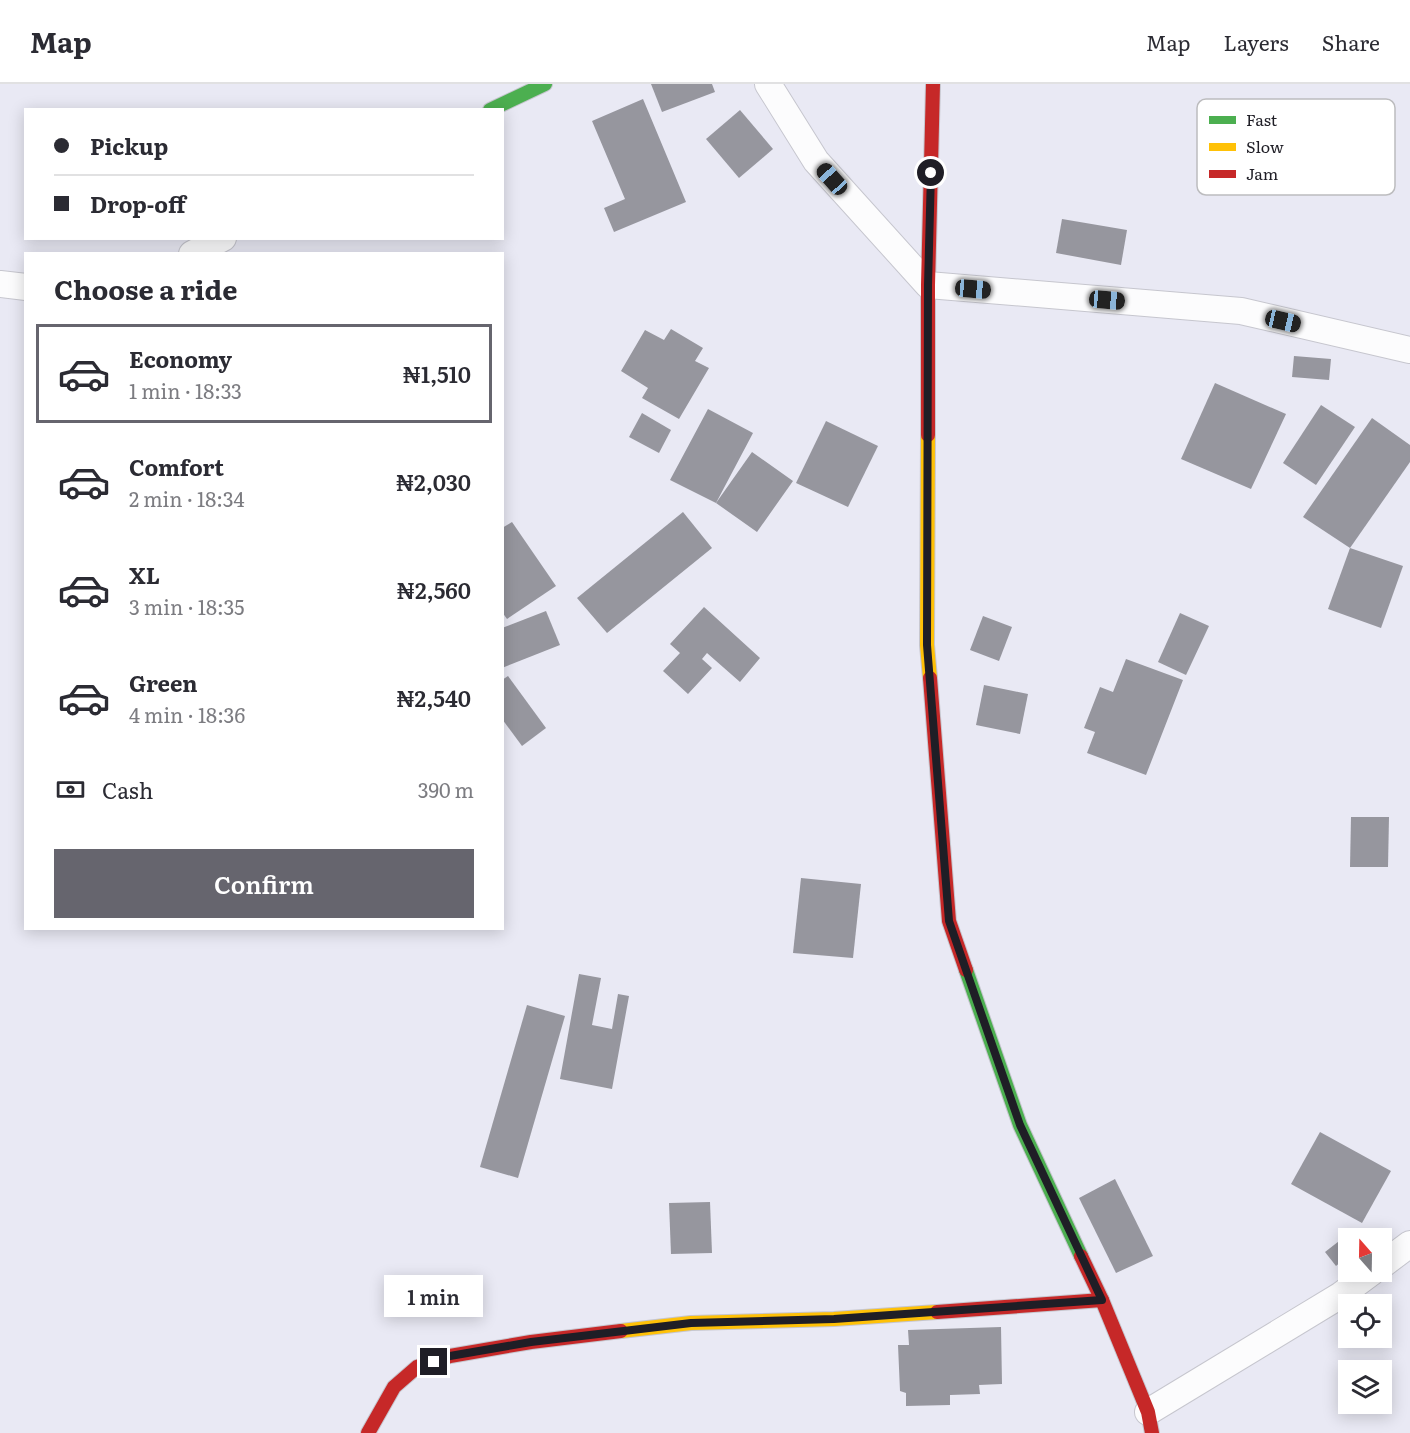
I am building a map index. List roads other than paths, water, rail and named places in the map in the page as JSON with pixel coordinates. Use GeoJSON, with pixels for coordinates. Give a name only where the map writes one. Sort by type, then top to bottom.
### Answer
{"type":"FeatureCollection","features":[{"type":"Feature","properties":{"kind":"street"},"geometry":{"type":"LineString","coordinates":[[494,108],[545,84]]}},
{"type":"Feature","properties":{"kind":"street"},"geometry":{"type":"LineString","coordinates":[[768,84],[816,161],[928,285],[1241,311],[1410,351]]}},
{"type":"Feature","properties":{"kind":"street"},"geometry":{"type":"LineString","coordinates":[[933,84],[928,285],[927,645],[949,921],[1020,1125],[1102,1300],[1150,1422],[1358,1282]]}},
{"type":"Feature","properties":{"kind":"street"},"geometry":{"type":"LineString","coordinates":[[196,252],[219,240]]}},
{"type":"Feature","properties":{"kind":"street"},"geometry":{"type":"LineString","coordinates":[[0,284],[24,287]]}},
{"type":"Feature","properties":{"kind":"street"},"geometry":{"type":"LineString","coordinates":[[1392,1258],[1410,1244]]}},
{"type":"Feature","properties":{"kind":"street"},"geometry":{"type":"LineString","coordinates":[[368,1433],[394,1387],[417,1368],[450,1356],[531,1342],[691,1323],[834,1319],[1102,1300]]}}]}
